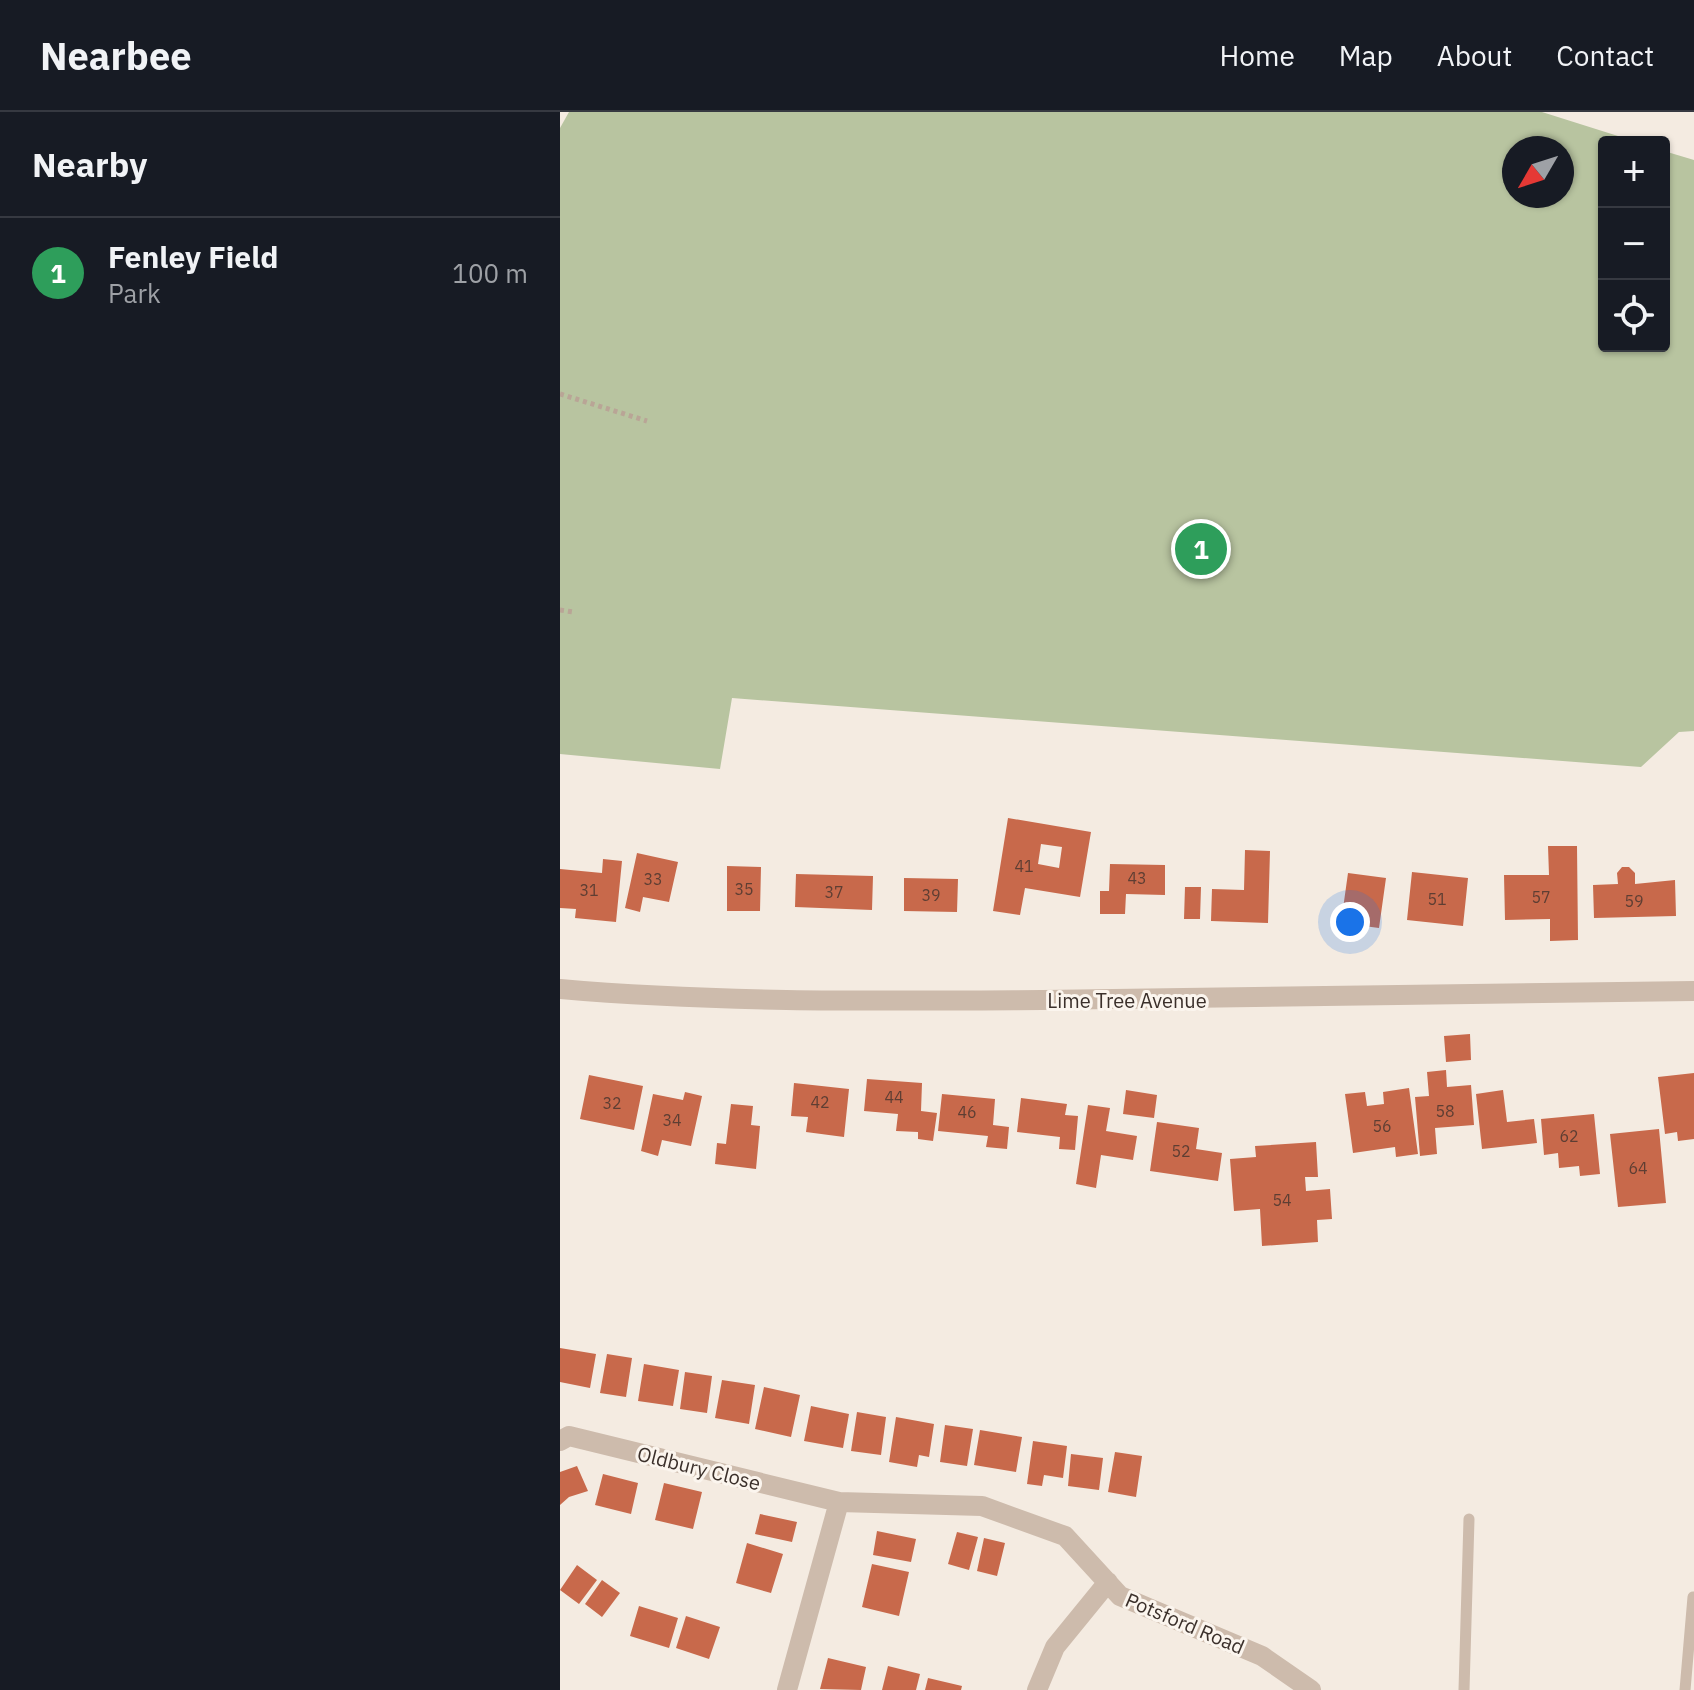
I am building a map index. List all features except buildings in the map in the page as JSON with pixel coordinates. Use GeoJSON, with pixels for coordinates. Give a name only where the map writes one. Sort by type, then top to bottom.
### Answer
{"type":"FeatureCollection","features":[{"type":"Feature","properties":{"kind":"street","name":"Lime Tree Avenue"},"geometry":{"type":"LineString","coordinates":[[560,989],[673,998],[924,1001],[1296,999],[1694,991]]}},
{"type":"Feature","properties":{"kind":"street","name":"Oldbury Close"},"geometry":{"type":"LineString","coordinates":[[560,1441],[569,1436],[839,1502]]}},
{"type":"Feature","properties":{"kind":"street","name":"Potsford Road"},"geometry":{"type":"LineString","coordinates":[[839,1502],[982,1506],[1065,1536],[1120,1596],[1262,1656],[1311,1690]]}},
{"type":"Feature","properties":{"kind":"street"},"geometry":{"type":"LineString","coordinates":[[787,1690],[839,1502]]}},
{"type":"Feature","properties":{"kind":"street"},"geometry":{"type":"LineString","coordinates":[[1037,1690],[1055,1647],[1108,1582]]}},
{"type":"Feature","properties":{"kind":"lane"},"geometry":{"type":"LineString","coordinates":[[1464,1690],[1469,1519]]}},
{"type":"Feature","properties":{"kind":"lane"},"geometry":{"type":"LineString","coordinates":[[1685,1690],[1693,1597]]}},
{"type":"Feature","properties":{"kind":"path"},"geometry":{"type":"LineString","coordinates":[[560,394],[647,421]]}},
{"type":"Feature","properties":{"kind":"path"},"geometry":{"type":"LineString","coordinates":[[560,610],[573,612]]}},
{"type":"Feature","properties":{"kind":"green space"},"geometry":{"type":"Polygon","coordinates":[[[569,112],[1542,112],[1618,136],[1598,136],[1598,352],[1670,352],[1670,153],[1694,160],[1694,731],[1679,732],[1641,767],[732,698],[720,769],[560,754],[560,128],[569,112]]]}},
{"type":"Feature","properties":{"kind":"place","name":"Fenley Field"},"geometry":{"type":"Point","coordinates":[1201,549]}}]}
